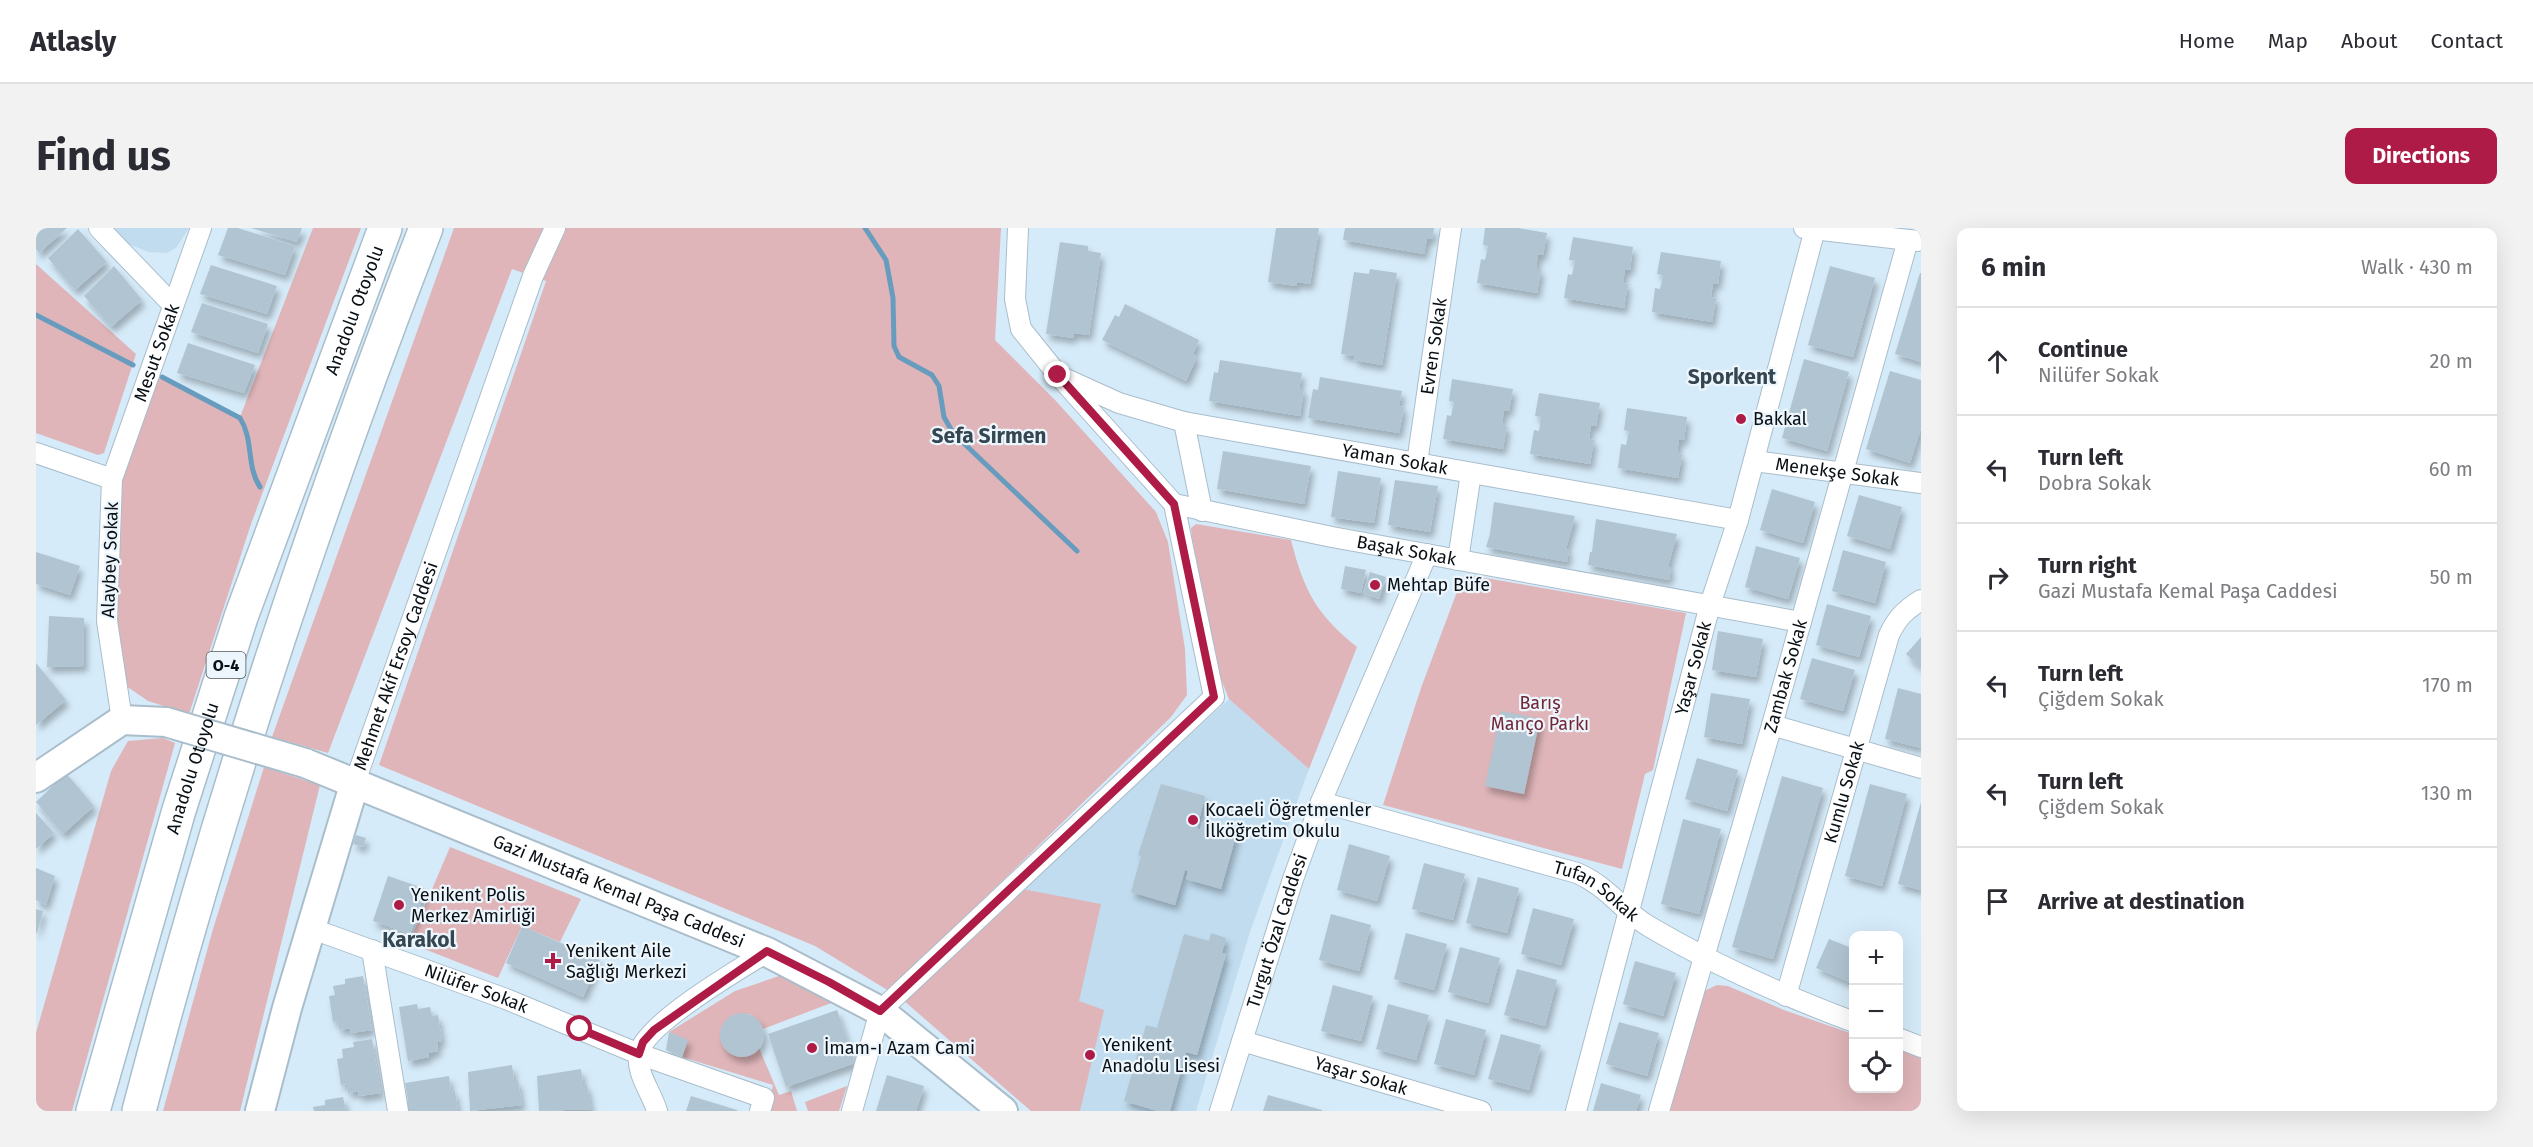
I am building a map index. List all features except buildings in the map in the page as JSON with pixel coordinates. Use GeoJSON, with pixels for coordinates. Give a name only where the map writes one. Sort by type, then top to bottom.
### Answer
{"type":"FeatureCollection","features":[{"type":"Feature","properties":{"kind":"highway","name":"Anadolu Otoyolu"},"geometry":{"type":"LineString","coordinates":[[93,1111],[176,821],[241,617],[385,228]]}},
{"type":"Feature","properties":{"kind":"highway","name":"Anadolu Otoyolu"},"geometry":{"type":"LineString","coordinates":[[139,1111],[226,797],[383,338],[426,228]]}},
{"type":"Feature","properties":{"kind":"street"},"geometry":{"type":"LineString","coordinates":[[99,228],[173,305]]}},
{"type":"Feature","properties":{"kind":"street","name":"Mesut Sokak"},"geometry":{"type":"LineString","coordinates":[[112,479],[201,228]]}},
{"type":"Feature","properties":{"kind":"street","name":"Mehmet Akif Ersoy Caddesi"},"geometry":{"type":"LineString","coordinates":[[260,1111],[310,928],[356,782],[533,276],[555,228]]}},
{"type":"Feature","properties":{"kind":"street"},"geometry":{"type":"LineString","coordinates":[[852,1111],[880,1011],[1214,697],[1174,504],[1029,342],[1017,316],[1018,228]]}},
{"type":"Feature","properties":{"kind":"street","name":"Evren Sokak"},"geometry":{"type":"LineString","coordinates":[[1417,463],[1451,228]]}},
{"type":"Feature","properties":{"kind":"street"},"geometry":{"type":"LineString","coordinates":[[1809,229],[1914,240]]}},
{"type":"Feature","properties":{"kind":"street","name":"Yaşar Sokak"},"geometry":{"type":"LineString","coordinates":[[1576,1111],[1710,604],[1738,520],[1754,461],[1809,229]]}},
{"type":"Feature","properties":{"kind":"street","name":"Zambak Sokak"},"geometry":{"type":"LineString","coordinates":[[1659,1111],[1772,725],[1841,472],[1914,240]]}},
{"type":"Feature","properties":{"kind":"street","name":"Yaman Sokak"},"geometry":{"type":"LineString","coordinates":[[1058,375],[1119,403],[1184,422],[1738,520]]}},
{"type":"Feature","properties":{"kind":"street"},"geometry":{"type":"LineString","coordinates":[[1184,422],[1202,511]]}},
{"type":"Feature","properties":{"kind":"street","name":"Alaybey Sokak"},"geometry":{"type":"LineString","coordinates":[[36,453],[112,479],[107,621],[122,720]]}},
{"type":"Feature","properties":{"kind":"street","name":"Menekşe Sokak"},"geometry":{"type":"LineString","coordinates":[[1754,461],[1921,483]]}},
{"type":"Feature","properties":{"kind":"street"},"geometry":{"type":"LineString","coordinates":[[1458,560],[1471,473]]}},
{"type":"Feature","properties":{"kind":"street","name":"Başak Sokak"},"geometry":{"type":"LineString","coordinates":[[1174,504],[1458,560],[1800,622]]}},
{"type":"Feature","properties":{"kind":"street","name":"Turgut Özal Caddesi"},"geometry":{"type":"LineString","coordinates":[[1220,1111],[1293,879],[1321,802],[1427,554]]}},
{"type":"Feature","properties":{"kind":"street","name":"Kumlu Sokak"},"geometry":{"type":"LineString","coordinates":[[1786,996],[1889,635],[1896,620],[1905,609],[1921,600]]}},
{"type":"Feature","properties":{"kind":"street"},"geometry":{"type":"LineString","coordinates":[[36,778],[122,720]]}},
{"type":"Feature","properties":{"kind":"street","name":"Gazi Mustafa Kemal Paşa Caddesi"},"geometry":{"type":"LineString","coordinates":[[122,720],[166,722],[305,763],[767,951],[880,1011],[1003,1111]]}},
{"type":"Feature","properties":{"kind":"street"},"geometry":{"type":"LineString","coordinates":[[1772,725],[1921,768]]}},
{"type":"Feature","properties":{"kind":"street","name":"Tufan Sokak"},"geometry":{"type":"LineString","coordinates":[[1321,802],[1576,873],[1596,882],[1629,912],[1727,971],[1849,1020]]}},
{"type":"Feature","properties":{"kind":"street","name":"Nilüfer Sokak"},"geometry":{"type":"LineString","coordinates":[[310,928],[506,999],[639,1054],[764,1098],[760,1111]]}},
{"type":"Feature","properties":{"kind":"street"},"geometry":{"type":"LineString","coordinates":[[372,950],[398,1111]]}},
{"type":"Feature","properties":{"kind":"street"},"geometry":{"type":"LineString","coordinates":[[657,1111],[643,1078],[639,1054],[643,1042],[654,1030],[767,951]]}},
{"type":"Feature","properties":{"kind":"street"},"geometry":{"type":"LineString","coordinates":[[1901,1039],[1921,1047]]}},
{"type":"Feature","properties":{"kind":"street","name":"Yaşar Sokak"},"geometry":{"type":"LineString","coordinates":[[1242,1041],[1481,1111]]}},
{"type":"Feature","properties":{"kind":"shaded area"},"geometry":{"type":"Polygon","coordinates":[[[114,228],[189,228],[176,248],[167,253],[148,252],[129,244],[114,228]]]}},
{"type":"Feature","properties":{"kind":"shaded area"},"geometry":{"type":"Polygon","coordinates":[[[1229,699],[1309,769],[1250,932],[1196,1111],[1031,1111],[1022,889],[1229,699]]]}},
{"type":"Feature","properties":{"kind":"green space"},"geometry":{"type":"Polygon","coordinates":[[[313,228],[361,228],[251,524],[189,714],[148,701],[116,679],[112,479],[149,372],[240,417],[313,228]]]}},
{"type":"Feature","properties":{"kind":"green space"},"geometry":{"type":"Polygon","coordinates":[[[454,228],[1001,228],[995,340],[1056,401],[1156,512],[1168,542],[1185,649],[1187,695],[1171,717],[889,991],[815,946],[379,765],[546,281],[512,269],[328,753],[272,737],[454,228]]]}},
{"type":"Feature","properties":{"kind":"green space"},"geometry":{"type":"Polygon","coordinates":[[[36,264],[136,354],[104,453],[98,455],[36,433],[36,264]]]}},
{"type":"Feature","properties":{"kind":"green space"},"geometry":{"type":"Polygon","coordinates":[[[1196,524],[1291,540],[1301,574],[1314,600],[1331,624],[1357,647],[1309,769],[1229,699],[1217,669],[1192,538],[1191,528],[1196,524]]]}},
{"type":"Feature","properties":{"kind":"green space","name":"Barış Manço Parkı"},"geometry":{"type":"Polygon","coordinates":[[[1468,575],[1686,613],[1653,770],[1645,774],[1622,869],[1383,805],[1421,688],[1461,581],[1468,575]]]}},
{"type":"Feature","properties":{"kind":"green space"},"geometry":{"type":"Polygon","coordinates":[[[163,738],[175,743],[72,1111],[36,1111],[36,1033],[111,771],[128,741],[163,738]]]}},
{"type":"Feature","properties":{"kind":"green space"},"geometry":{"type":"Polygon","coordinates":[[[264,767],[320,785],[240,1111],[163,1111],[213,929],[264,767]]]}},
{"type":"Feature","properties":{"kind":"green space"},"geometry":{"type":"Polygon","coordinates":[[[450,847],[581,899],[560,942],[522,926],[498,978],[409,943],[450,847]]]}},
{"type":"Feature","properties":{"kind":"green space"},"geometry":{"type":"Polygon","coordinates":[[[1022,889],[1101,904],[1079,1001],[1104,1010],[1080,1111],[1031,1111],[903,1000],[1022,889]]]}},
{"type":"Feature","properties":{"kind":"green space"},"geometry":{"type":"Polygon","coordinates":[[[782,975],[839,1000],[763,1029],[750,1014],[735,1014],[723,1024],[721,1033],[723,1041],[731,1052],[744,1055],[759,1048],[779,1095],[791,1091],[797,1111],[767,1111],[773,1085],[682,1057],[687,1040],[669,1032],[735,991],[782,975]]]}},
{"type":"Feature","properties":{"kind":"green space"},"geometry":{"type":"Polygon","coordinates":[[[1717,985],[1728,986],[1784,1010],[1849,1033],[1849,1093],[1903,1093],[1903,1050],[1921,1057],[1921,1111],[1666,1111],[1702,992],[1717,985]]]}},
{"type":"Feature","properties":{"kind":"green space"},"geometry":{"type":"Polygon","coordinates":[[[847,1086],[839,1111],[808,1111],[805,1102],[847,1086]]]}},
{"type":"Feature","properties":{"kind":"waterway"},"geometry":{"type":"LineString","coordinates":[[865,228],[886,260],[893,298],[894,346],[899,357],[932,375],[939,386],[944,417],[953,433],[1077,551]]}},
{"type":"Feature","properties":{"kind":"waterway"},"geometry":{"type":"LineString","coordinates":[[36,315],[133,365]]}},
{"type":"Feature","properties":{"kind":"waterway"},"geometry":{"type":"LineString","coordinates":[[162,377],[240,418],[247,435],[253,470],[260,487]]}},
{"type":"Feature","properties":{"kind":"place","name":"Bakkal"},"geometry":{"type":"Point","coordinates":[1741,419]}},
{"type":"Feature","properties":{"kind":"place","name":"Mehtap Büfe"},"geometry":{"type":"Point","coordinates":[1375,585]}},
{"type":"Feature","properties":{"kind":"place","name":"Kocaeli Öğretmenler İlköğretim Okulu"},"geometry":{"type":"Point","coordinates":[1193,820]}},
{"type":"Feature","properties":{"kind":"place","name":"Yenikent Polis Merkez Amirliği"},"geometry":{"type":"Point","coordinates":[399,905]}},
{"type":"Feature","properties":{"kind":"place","name":"Yenikent Aile Sağlığı Merkezi"},"geometry":{"type":"Point","coordinates":[553,961]}},
{"type":"Feature","properties":{"kind":"place","name":"İmam-ı Azam Cami"},"geometry":{"type":"Point","coordinates":[812,1048]}},
{"type":"Feature","properties":{"kind":"place","name":"Yenikent Anadolu Lisesi"},"geometry":{"type":"Point","coordinates":[1090,1055]}},
{"type":"Feature","properties":{"kind":"district","name":"Sporkent"},"geometry":{"type":"Point","coordinates":[1732,377]}},
{"type":"Feature","properties":{"kind":"district","name":"Sefa Sirmen"},"geometry":{"type":"Point","coordinates":[989,436]}},
{"type":"Feature","properties":{"kind":"district","name":"Karakol"},"geometry":{"type":"Point","coordinates":[419,940]}},
{"type":"Feature","properties":{"kind":"route"},"geometry":{"type":"LineString","coordinates":[[580,1029],[639,1054],[643,1042],[654,1030],[767,951],[880,1011],[1214,697],[1174,504],[1058,375]]}}]}
